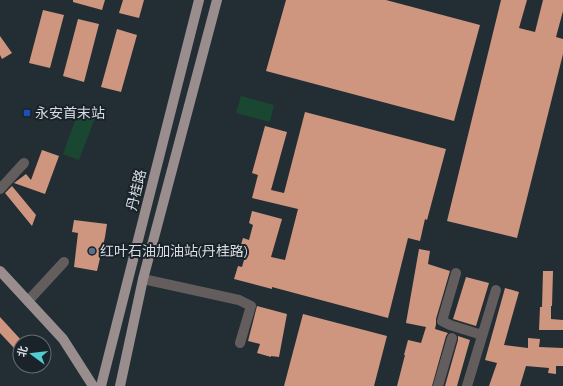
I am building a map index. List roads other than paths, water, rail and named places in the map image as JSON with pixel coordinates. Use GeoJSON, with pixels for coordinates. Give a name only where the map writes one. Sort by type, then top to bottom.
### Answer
{"type":"FeatureCollection","features":[{"type":"Feature","properties":{"kind":"main road","name":"丹桂路"},"geometry":{"type":"LineString","coordinates":[[100,386],[199,0]]}},
{"type":"Feature","properties":{"kind":"main road","name":"丹桂路"},"geometry":{"type":"LineString","coordinates":[[120,386],[143,279],[217,0]]}},
{"type":"Feature","properties":{"kind":"main road"},"geometry":{"type":"LineString","coordinates":[[1,273],[63,339],[93,386]]}},
{"type":"Feature","properties":{"kind":"lane"},"geometry":{"type":"LineString","coordinates":[[0,189],[24,163]]}},
{"type":"Feature","properties":{"kind":"lane"},"geometry":{"type":"LineString","coordinates":[[28,301],[64,262]]}},
{"type":"Feature","properties":{"kind":"lane"},"geometry":{"type":"LineString","coordinates":[[456,273],[442,321],[450,326],[482,335]]}},
{"type":"Feature","properties":{"kind":"lane"},"geometry":{"type":"LineString","coordinates":[[143,279],[239,300],[252,306],[240,344]]}},
{"type":"Feature","properties":{"kind":"lane"},"geometry":{"type":"LineString","coordinates":[[467,386],[496,290]]}},
{"type":"Feature","properties":{"kind":"lane"},"geometry":{"type":"LineString","coordinates":[[438,386],[452,338]]}},
{"type":"Feature","properties":{"kind":"place","name":"永安首末站"},"geometry":{"type":"Point","coordinates":[27,113]}},
{"type":"Feature","properties":{"kind":"place","name":"红叶石油加油站(丹桂路)"},"geometry":{"type":"Point","coordinates":[92,251]}}]}
